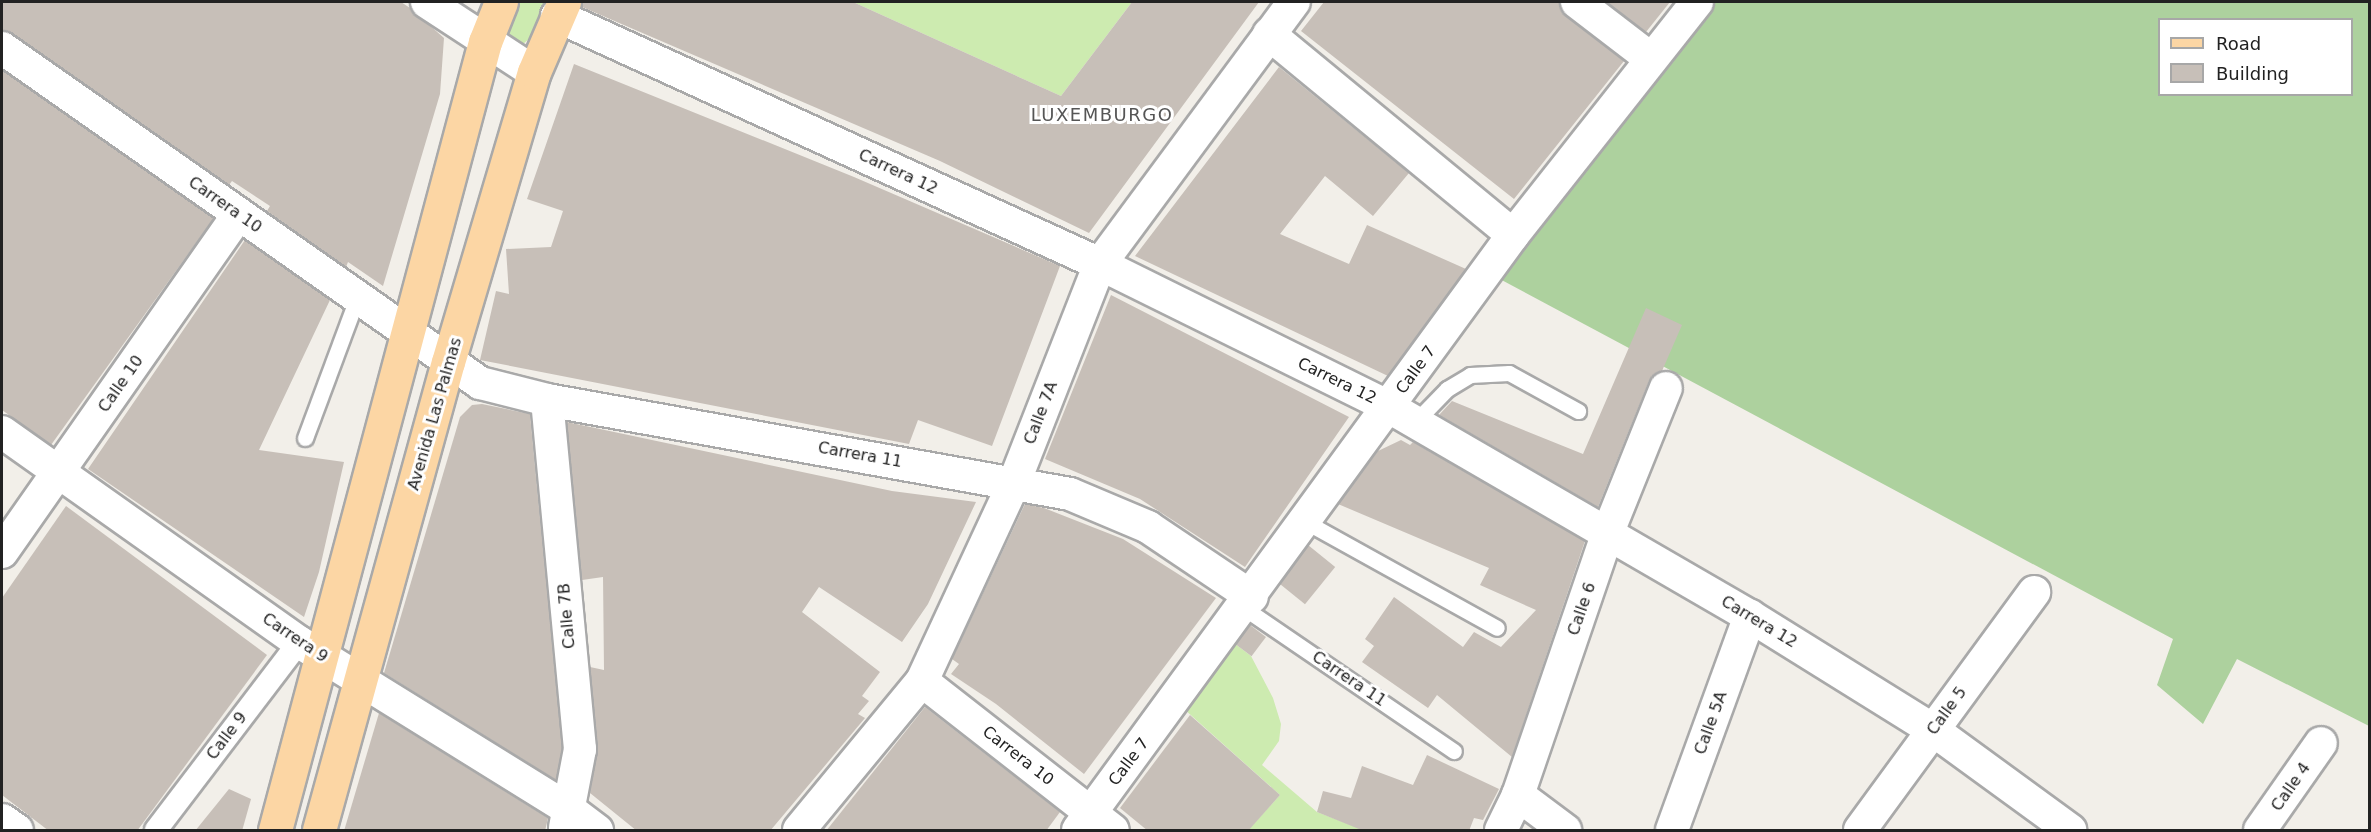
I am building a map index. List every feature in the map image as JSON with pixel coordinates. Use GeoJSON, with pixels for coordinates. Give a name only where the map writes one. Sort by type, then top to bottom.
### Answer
{"type":"FeatureCollection","features":[{"type":"Feature","properties":{"kind":"main road"},"geometry":{"type":"LineString","coordinates":[[276,831],[310,649],[408,334],[485,42],[501,2]]}},
{"type":"Feature","properties":{"kind":"main road","name":"Avenida Las Palmas"},"geometry":{"type":"LineString","coordinates":[[319,831],[448,362],[534,72],[560,9]]}},
{"type":"Feature","properties":{"kind":"street"},"geometry":{"type":"LineString","coordinates":[[427,2],[534,72]]}},
{"type":"Feature","properties":{"kind":"street","name":"Calle 7A"},"geometry":{"type":"LineString","coordinates":[[799,831],[922,681],[1014,483],[1100,264],[1294,2]]}},
{"type":"Feature","properties":{"kind":"street"},"geometry":{"type":"LineString","coordinates":[[1577,2],[1650,58]]}},
{"type":"Feature","properties":{"kind":"street","name":"Calle 7"},"geometry":{"type":"LineString","coordinates":[[1094,825],[1306,522],[1402,414],[1514,235],[1650,58],[1697,2]]}},
{"type":"Feature","properties":{"kind":"street","name":"Carrera 12"},"geometry":{"type":"LineString","coordinates":[[560,9],[1100,264],[1402,414],[1750,616],[1933,730],[2070,831]]}},
{"type":"Feature","properties":{"kind":"street"},"geometry":{"type":"LineString","coordinates":[[1269,34],[1514,235]]}},
{"type":"Feature","properties":{"kind":"street","name":"Carrera 10"},"geometry":{"type":"LineString","coordinates":[[2,48],[448,362]]}},
{"type":"Feature","properties":{"kind":"street","name":"Calle 10"},"geometry":{"type":"LineString","coordinates":[[2,552],[238,214]]}},
{"type":"Feature","properties":{"kind":"street","name":"Carrera 11"},"geometry":{"type":"LineString","coordinates":[[448,362],[480,383],[547,400],[1070,494],[1148,526],[1248,602]]}},
{"type":"Feature","properties":{"kind":"street","name":"Calle 6"},"geometry":{"type":"LineString","coordinates":[[1501,831],[1518,795],[1608,532],[1666,388]]}},
{"type":"Feature","properties":{"kind":"street","name":"Calle 7B"},"geometry":{"type":"LineString","coordinates":[[547,400],[580,749],[568,820]]}},
{"type":"Feature","properties":{"kind":"street","name":"Carrera 9"},"geometry":{"type":"LineString","coordinates":[[2,432],[310,649],[568,820],[597,831]]}},
{"type":"Feature","properties":{"kind":"street","name":"Calle 5"},"geometry":{"type":"LineString","coordinates":[[1860,831],[2034,592]]}},
{"type":"Feature","properties":{"kind":"street","name":"Calle 5A"},"geometry":{"type":"LineString","coordinates":[[1672,831],[1750,616]]}},
{"type":"Feature","properties":{"kind":"street","name":"Calle 9"},"geometry":{"type":"LineString","coordinates":[[156,831],[310,649]]}},
{"type":"Feature","properties":{"kind":"street","name":"Carrera 10"},"geometry":{"type":"LineString","coordinates":[[922,681],[1094,825]]}},
{"type":"Feature","properties":{"kind":"street","name":"Calle 4"},"geometry":{"type":"LineString","coordinates":[[2260,831],[2321,743]]}},
{"type":"Feature","properties":{"kind":"street"},"geometry":{"type":"LineString","coordinates":[[1518,795],[1565,831]]}},
{"type":"Feature","properties":{"kind":"street"},"geometry":{"type":"LineString","coordinates":[[2,820],[17,831]]}},
{"type":"Feature","properties":{"kind":"lane"},"geometry":{"type":"LineString","coordinates":[[305,438],[357,298]]}},
{"type":"Feature","properties":{"kind":"lane"},"geometry":{"type":"LineString","coordinates":[[1402,414],[1470,375],[1509,373],[1578,411]]}},
{"type":"Feature","properties":{"kind":"lane"},"geometry":{"type":"LineString","coordinates":[[1306,522],[1497,628]]}},
{"type":"Feature","properties":{"kind":"lane","name":"Carrera 11"},"geometry":{"type":"LineString","coordinates":[[1248,602],[1454,751]]}},
{"type":"Feature","properties":{"kind":"green space"},"geometry":{"type":"Polygon","coordinates":[[[519,2],[546,2],[530,38],[521,46],[507,39],[506,35],[519,2]]]}},
{"type":"Feature","properties":{"kind":"green space"},"geometry":{"type":"Polygon","coordinates":[[[853,2],[1132,2],[1061,96],[853,2]]]}},
{"type":"Feature","properties":{"kind":"green space"},"geometry":{"type":"Polygon","coordinates":[[[1715,2],[2369,2],[2369,726],[2237,659],[2203,724],[2157,685],[2173,639],[1496,277],[1661,62],[1715,2]]]}},
{"type":"Feature","properties":{"kind":"green space"},"geometry":{"type":"Polygon","coordinates":[[[1234,643],[1251,656],[1273,698],[1281,724],[1279,741],[1262,765],[1317,812],[1364,830],[1248,830],[1280,795],[1184,709],[1234,643]]]}},
{"type":"Feature","properties":{"kind":"building"},"geometry":{"type":"Polygon","coordinates":[[[2,2],[401,2],[410,8],[444,38],[440,94],[383,286],[348,262],[346,267],[267,211],[270,206],[232,181],[229,185],[12,33],[2,30],[2,2]]]}},
{"type":"Feature","properties":{"kind":"building"},"geometry":{"type":"Polygon","coordinates":[[[582,2],[853,2],[1061,96],[1132,2],[1259,2],[1089,233],[940,161],[582,7],[582,2]]]}},
{"type":"Feature","properties":{"kind":"building"},"geometry":{"type":"Polygon","coordinates":[[[1324,2],[1559,2],[1566,16],[1624,61],[1514,199],[1301,31],[1324,2]]]}},
{"type":"Feature","properties":{"kind":"building"},"geometry":{"type":"Polygon","coordinates":[[[1606,2],[1670,2],[1646,32],[1606,2]]]}},
{"type":"Feature","properties":{"kind":"building"},"geometry":{"type":"Polygon","coordinates":[[[574,64],[854,177],[1060,266],[992,446],[918,420],[909,444],[480,360],[496,291],[509,294],[506,249],[551,247],[563,211],[527,199],[574,64]]]}},
{"type":"Feature","properties":{"kind":"building"},"geometry":{"type":"Polygon","coordinates":[[[1279,67],[1409,173],[1373,216],[1325,176],[1280,234],[1349,264],[1367,225],[1466,269],[1388,376],[1135,256],[1279,67]]]}},
{"type":"Feature","properties":{"kind":"building"},"geometry":{"type":"Polygon","coordinates":[[[2,70],[214,218],[51,445],[2,410],[2,70]]]}},
{"type":"Feature","properties":{"kind":"building"},"geometry":{"type":"Polygon","coordinates":[[[245,240],[330,300],[259,450],[344,462],[319,572],[304,617],[88,469],[245,240]]]}},
{"type":"Feature","properties":{"kind":"building"},"geometry":{"type":"Polygon","coordinates":[[[1111,295],[1349,417],[1245,567],[1140,499],[1045,459],[1111,295]]]}},
{"type":"Feature","properties":{"kind":"building"},"geometry":{"type":"Polygon","coordinates":[[[1646,308],[1682,325],[1662,371],[1649,381],[1598,507],[1439,415],[1452,401],[1583,454],[1646,308]]]}},
{"type":"Feature","properties":{"kind":"building"},"geometry":{"type":"Polygon","coordinates":[[[482,404],[530,414],[562,748],[556,780],[384,673],[460,417],[472,405],[482,404]]]}},
{"type":"Feature","properties":{"kind":"building"},"geometry":{"type":"Polygon","coordinates":[[[567,422],[892,491],[976,502],[928,604],[902,642],[819,587],[802,612],[880,672],[862,696],[869,701],[858,714],[865,718],[770,831],[637,831],[590,793],[598,748],[590,667],[604,670],[603,577],[582,580],[567,422]]]}},
{"type":"Feature","properties":{"kind":"building"},"geometry":{"type":"Polygon","coordinates":[[[1401,440],[1410,445],[1413,442],[1585,541],[1512,757],[1437,695],[1428,708],[1362,662],[1374,646],[1365,639],[1394,597],[1463,647],[1474,632],[1501,647],[1536,610],[1480,585],[1489,568],[1338,504],[1378,451],[1401,440]]]}},
{"type":"Feature","properties":{"kind":"building"},"geometry":{"type":"Polygon","coordinates":[[[1025,504],[1044,508],[1123,539],[1216,598],[1084,774],[996,704],[951,674],[959,664],[952,659],[1025,504]]]}},
{"type":"Feature","properties":{"kind":"building"},"geometry":{"type":"Polygon","coordinates":[[[66,506],[267,655],[137,831],[49,831],[2,795],[2,598],[66,506]]]}},
{"type":"Feature","properties":{"kind":"building"},"geometry":{"type":"Polygon","coordinates":[[[1308,545],[1335,567],[1305,604],[1278,582],[1308,545]]]}},
{"type":"Feature","properties":{"kind":"building"},"geometry":{"type":"Polygon","coordinates":[[[1250,625],[1266,637],[1252,656],[1236,644],[1250,625]]]}},
{"type":"Feature","properties":{"kind":"building"},"geometry":{"type":"Polygon","coordinates":[[[925,707],[1060,812],[1046,831],[826,831],[925,707]]]}},
{"type":"Feature","properties":{"kind":"building"},"geometry":{"type":"Polygon","coordinates":[[[379,713],[548,818],[545,831],[344,831],[379,713]]]}},
{"type":"Feature","properties":{"kind":"building"},"geometry":{"type":"Polygon","coordinates":[[[1190,715],[1280,795],[1248,831],[1148,831],[1120,808],[1190,715]]]}},
{"type":"Feature","properties":{"kind":"building"},"geometry":{"type":"Polygon","coordinates":[[[1427,755],[1499,789],[1483,820],[1474,818],[1469,831],[1364,831],[1317,812],[1323,791],[1351,798],[1362,766],[1413,785],[1427,755]]]}},
{"type":"Feature","properties":{"kind":"building"},"geometry":{"type":"Polygon","coordinates":[[[229,789],[251,799],[242,831],[195,831],[229,789]]]}},
{"type":"Feature","properties":{"kind":"district","name":"LUXEMBURGO"},"geometry":{"type":"Point","coordinates":[1102,115]}}]}
